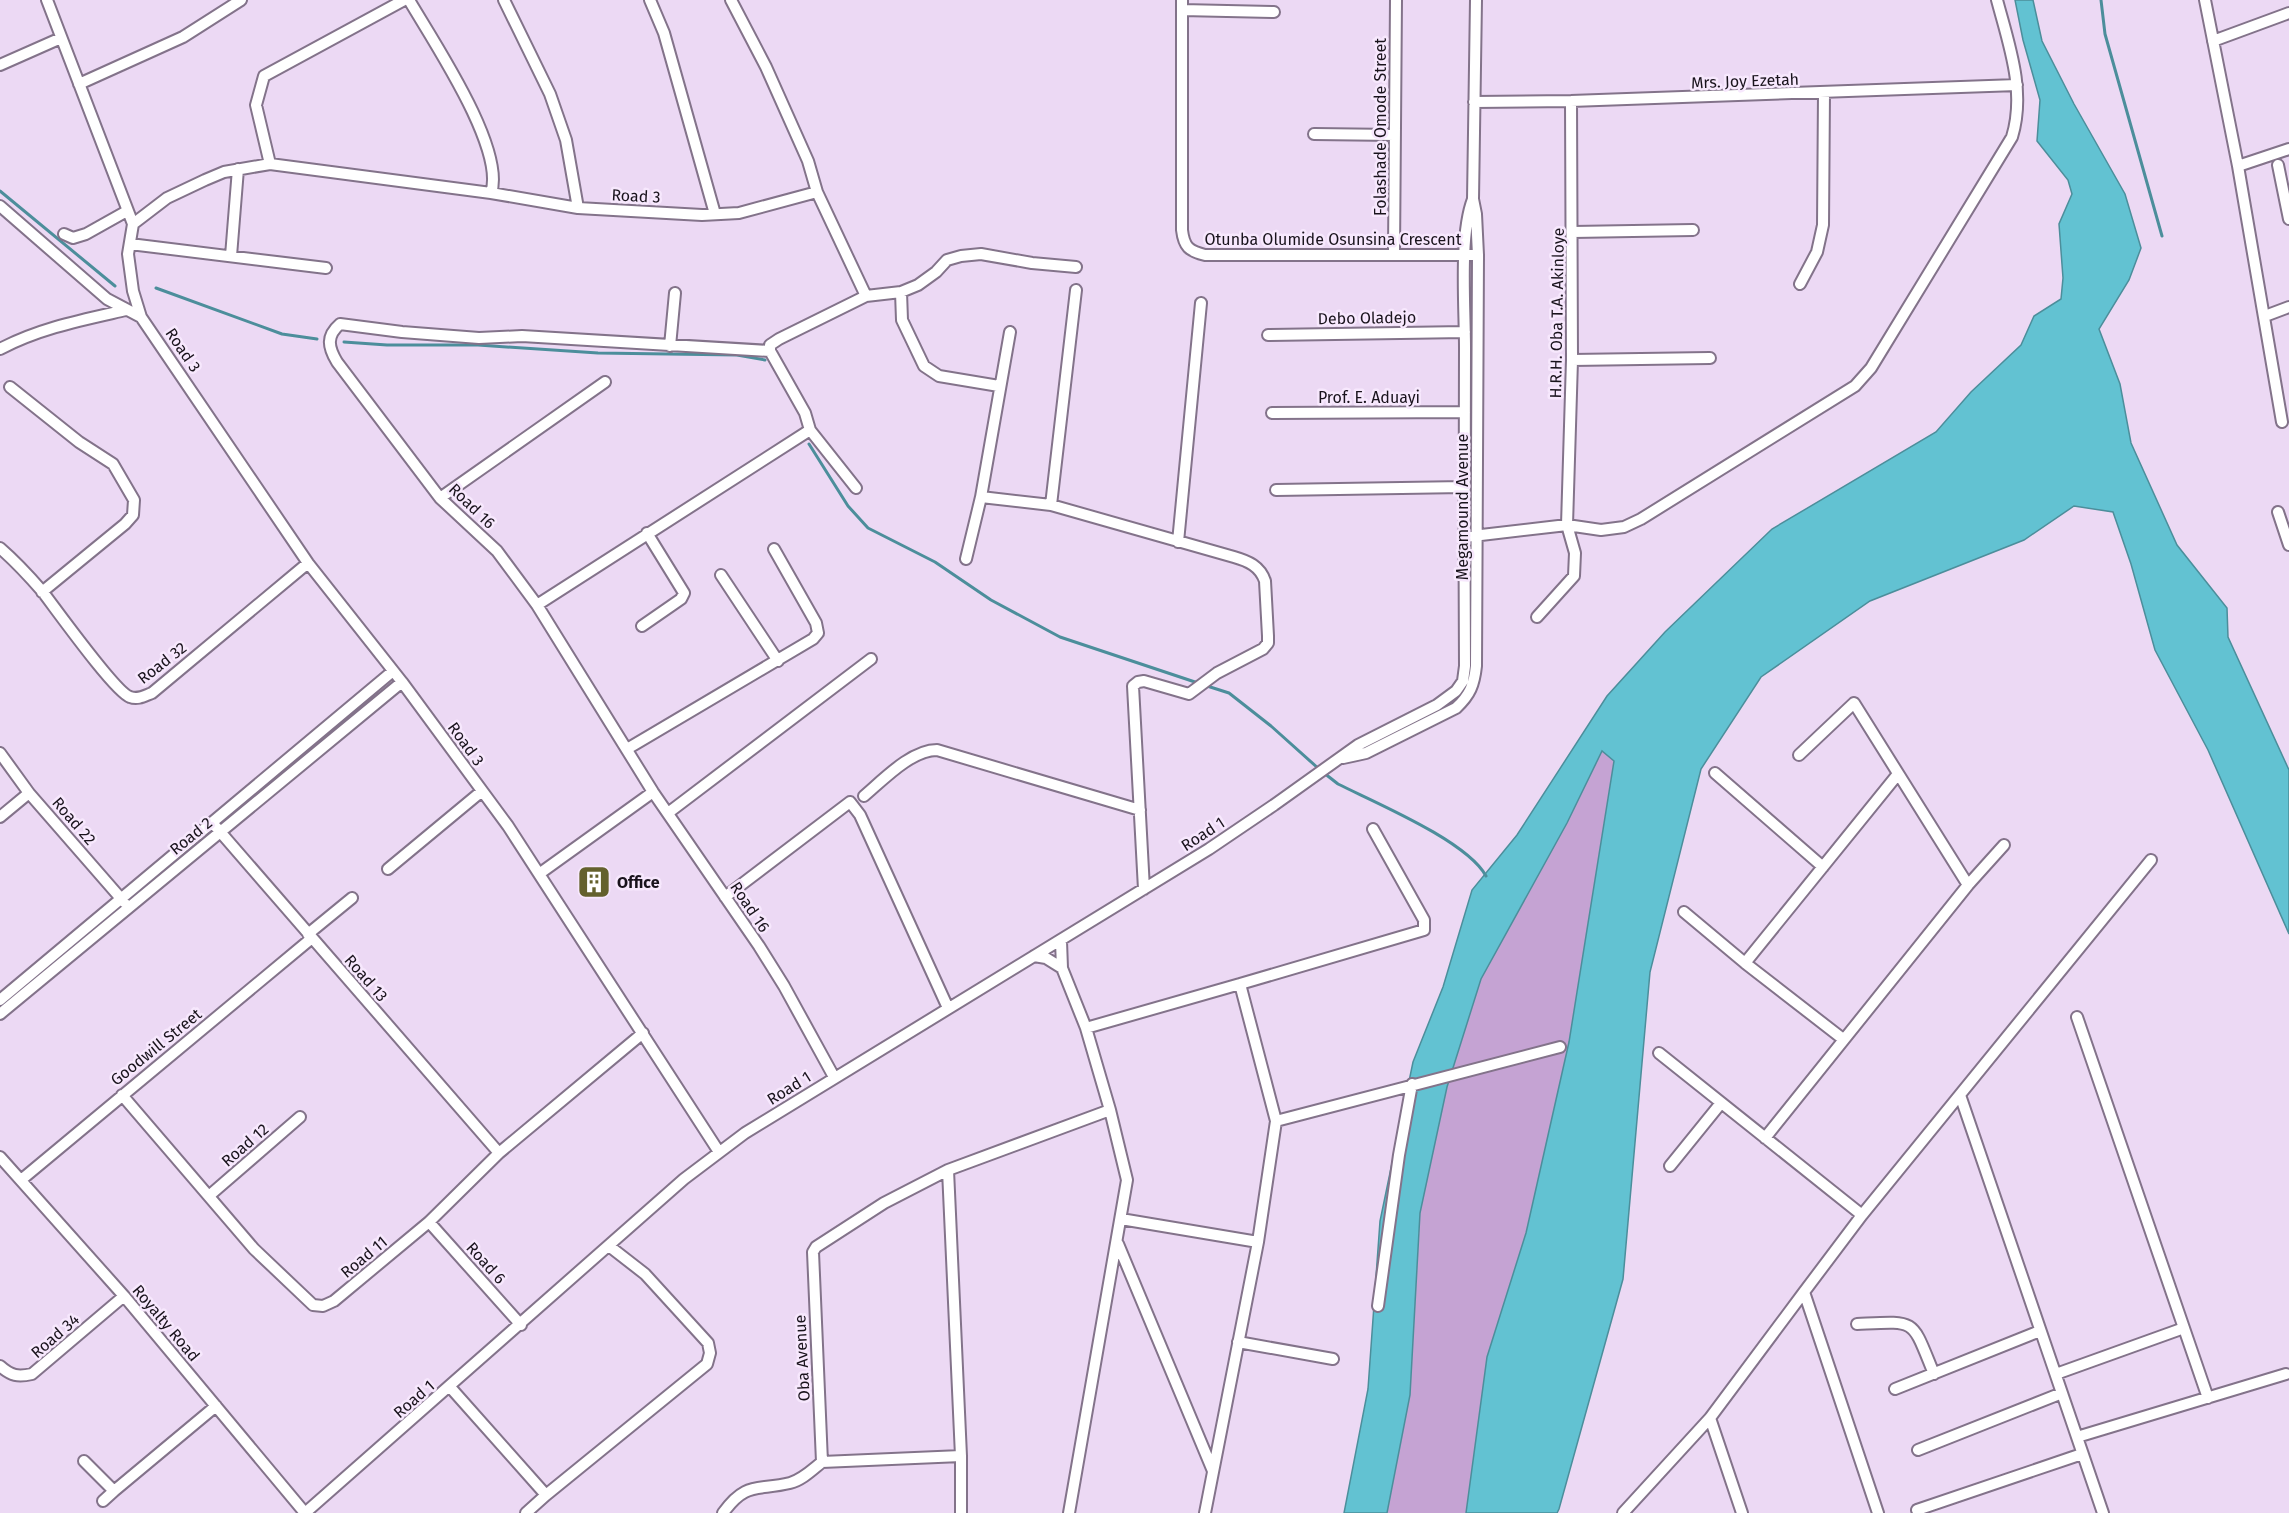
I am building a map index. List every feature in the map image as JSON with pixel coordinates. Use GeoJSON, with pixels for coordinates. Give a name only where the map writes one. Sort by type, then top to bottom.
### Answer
{"type":"FeatureCollection","features":[{"type":"Feature","properties":{"kind":"street"},"geometry":{"type":"LineString","coordinates":[[79,84],[183,37],[241,0]]}},
{"type":"Feature","properties":{"kind":"street"},"geometry":{"type":"LineString","coordinates":[[270,164],[256,105],[264,76],[404,0]]}},
{"type":"Feature","properties":{"kind":"street"},"geometry":{"type":"LineString","coordinates":[[409,0],[477,120],[492,163],[494,184],[491,194]]}},
{"type":"Feature","properties":{"kind":"street"},"geometry":{"type":"LineString","coordinates":[[504,0],[550,94],[566,140],[578,208]]}},
{"type":"Feature","properties":{"kind":"street"},"geometry":{"type":"LineString","coordinates":[[650,0],[664,33],[715,214]]}},
{"type":"Feature","properties":{"kind":"street"},"geometry":{"type":"LineString","coordinates":[[732,0],[766,67],[808,161],[817,192],[866,296]]}},
{"type":"Feature","properties":{"kind":"street","name":"Folashade Omode Street"},"geometry":{"type":"LineString","coordinates":[[1394,254],[1396,0]]}},
{"type":"Feature","properties":{"kind":"street","name":"Megamound Avenue"},"geometry":{"type":"LineString","coordinates":[[1366,753],[1456,708],[1466,699],[1474,686],[1478,255],[1473,199],[1476,0]]}},
{"type":"Feature","properties":{"kind":"street"},"geometry":{"type":"LineString","coordinates":[[1464,537],[1567,525],[1601,530],[1624,527],[1641,519],[1855,386],[1871,368],[2012,137],[2017,114],[2016,71],[1997,0]]}},
{"type":"Feature","properties":{"kind":"street"},"geometry":{"type":"LineString","coordinates":[[2205,0],[2238,166],[2282,422]]}},
{"type":"Feature","properties":{"kind":"street"},"geometry":{"type":"LineString","coordinates":[[49,1],[61,38],[134,224]]}},
{"type":"Feature","properties":{"kind":"street"},"geometry":{"type":"LineString","coordinates":[[1182,5],[1274,12]]}},
{"type":"Feature","properties":{"kind":"street","name":"Otunba Olumide Osunsina Crescent"},"geometry":{"type":"LineString","coordinates":[[1182,5],[1182,230],[1184,244],[1192,252],[1205,255],[1478,255]]}},
{"type":"Feature","properties":{"kind":"street"},"geometry":{"type":"LineString","coordinates":[[2213,40],[2289,13]]}},
{"type":"Feature","properties":{"kind":"street"},"geometry":{"type":"LineString","coordinates":[[0,66],[61,38]]}},
{"type":"Feature","properties":{"kind":"street","name":"Mrs. Joy Ezetah"},"geometry":{"type":"LineString","coordinates":[[1474,102],[1571,101],[2017,85]]}},
{"type":"Feature","properties":{"kind":"street"},"geometry":{"type":"LineString","coordinates":[[1800,284],[1817,252],[1823,225],[1824,93]]}},
{"type":"Feature","properties":{"kind":"street","name":"H.R.H. Oba T.A. Akinloye"},"geometry":{"type":"LineString","coordinates":[[1537,617],[1574,576],[1575,553],[1567,525],[1572,360],[1571,101]]}},
{"type":"Feature","properties":{"kind":"street"},"geometry":{"type":"LineString","coordinates":[[1314,134],[1395,135]]}},
{"type":"Feature","properties":{"kind":"street"},"geometry":{"type":"LineString","coordinates":[[2238,166],[2289,149]]}},
{"type":"Feature","properties":{"kind":"street","name":"Road 3"},"geometry":{"type":"LineString","coordinates":[[719,1152],[539,874],[482,791],[402,682],[308,563],[141,317],[133,291],[128,254],[134,224],[167,198],[205,180],[238,169],[270,164],[578,208],[739,213],[817,192]]}},
{"type":"Feature","properties":{"kind":"street"},"geometry":{"type":"LineString","coordinates":[[2278,165],[2289,219]]}},
{"type":"Feature","properties":{"kind":"street"},"geometry":{"type":"LineString","coordinates":[[231,256],[238,169]]}},
{"type":"Feature","properties":{"kind":"street","name":"Megamound Avenue"},"geometry":{"type":"LineString","coordinates":[[1358,744],[1437,705],[1456,691],[1463,681],[1465,666],[1466,255],[1467,215],[1473,199]]}},
{"type":"Feature","properties":{"kind":"street"},"geometry":{"type":"LineString","coordinates":[[0,206],[107,299],[141,317]]}},
{"type":"Feature","properties":{"kind":"street"},"geometry":{"type":"LineString","coordinates":[[64,234],[73,238],[86,234],[127,211]]}},
{"type":"Feature","properties":{"kind":"street"},"geometry":{"type":"LineString","coordinates":[[1573,232],[1693,230]]}},
{"type":"Feature","properties":{"kind":"street"},"geometry":{"type":"LineString","coordinates":[[130,244],[326,268]]}},
{"type":"Feature","properties":{"kind":"street"},"geometry":{"type":"LineString","coordinates":[[856,488],[810,430],[805,413],[770,351],[770,345],[866,296],[901,292],[918,285],[930,278],[947,260],[961,255],[981,254],[1032,263],[1076,267]]}},
{"type":"Feature","properties":{"kind":"street"},"geometry":{"type":"LineString","coordinates":[[1051,505],[1076,290]]}},
{"type":"Feature","properties":{"kind":"street"},"geometry":{"type":"LineString","coordinates":[[901,292],[902,320],[924,366],[939,376],[999,386]]}},
{"type":"Feature","properties":{"kind":"street"},"geometry":{"type":"LineString","coordinates":[[670,346],[675,293]]}},
{"type":"Feature","properties":{"kind":"street"},"geometry":{"type":"LineString","coordinates":[[1178,542],[1201,303]]}},
{"type":"Feature","properties":{"kind":"street"},"geometry":{"type":"LineString","coordinates":[[2265,316],[2289,307]]}},
{"type":"Feature","properties":{"kind":"street"},"geometry":{"type":"LineString","coordinates":[[0,349],[37,332],[126,310]]}},
{"type":"Feature","properties":{"kind":"street","name":"Road 16"},"geometry":{"type":"LineString","coordinates":[[770,351],[522,336],[479,338],[340,324],[332,331],[329,340],[331,353],[440,498],[496,551],[537,604],[653,792],[783,986],[834,1077]]}},
{"type":"Feature","properties":{"kind":"street"},"geometry":{"type":"LineString","coordinates":[[966,559],[981,497],[1010,332]]}},
{"type":"Feature","properties":{"kind":"street","name":"Debo Oladejo"},"geometry":{"type":"LineString","coordinates":[[1268,335],[1466,332]]}},
{"type":"Feature","properties":{"kind":"street"},"geometry":{"type":"LineString","coordinates":[[1572,360],[1710,358]]}},
{"type":"Feature","properties":{"kind":"street"},"geometry":{"type":"LineString","coordinates":[[440,498],[605,382]]}},
{"type":"Feature","properties":{"kind":"street"},"geometry":{"type":"LineString","coordinates":[[10,387],[79,442],[113,464],[134,500],[133,515],[125,524],[42,592]]}},
{"type":"Feature","properties":{"kind":"street","name":"Prof. E. Aduayi"},"geometry":{"type":"LineString","coordinates":[[1272,413],[1465,412]]}},
{"type":"Feature","properties":{"kind":"street"},"geometry":{"type":"LineString","coordinates":[[537,604],[810,430]]}},
{"type":"Feature","properties":{"kind":"street"},"geometry":{"type":"LineString","coordinates":[[1276,490],[1464,487]]}},
{"type":"Feature","properties":{"kind":"street"},"geometry":{"type":"LineString","coordinates":[[981,497],[1051,505],[1247,561],[1263,574],[1268,643],[1263,649],[1209,679],[1191,693],[1183,694],[1144,681],[1133,686],[1144,890]]}},
{"type":"Feature","properties":{"kind":"street"},"geometry":{"type":"LineString","coordinates":[[2278,512],[2289,545]]}},
{"type":"Feature","properties":{"kind":"street"},"geometry":{"type":"LineString","coordinates":[[642,626],[681,599],[684,593],[647,533]]}},
{"type":"Feature","properties":{"kind":"street","name":"Road 32"},"geometry":{"type":"LineString","coordinates":[[0,548],[17,563],[42,592],[114,683],[128,697],[138,699],[152,693],[308,563]]}},
{"type":"Feature","properties":{"kind":"street"},"geometry":{"type":"LineString","coordinates":[[627,749],[778,661],[813,639],[818,633],[816,623],[774,549]]}},
{"type":"Feature","properties":{"kind":"street"},"geometry":{"type":"LineString","coordinates":[[721,575],[778,661]]}},
{"type":"Feature","properties":{"kind":"street"},"geometry":{"type":"LineString","coordinates":[[668,813],[871,659]]}},
{"type":"Feature","properties":{"kind":"street","name":"Road 2"},"geometry":{"type":"LineString","coordinates":[[0,1014],[212,823],[393,671]]}},
{"type":"Feature","properties":{"kind":"street","name":"Road 2"},"geometry":{"type":"LineString","coordinates":[[0,1000],[220,832],[402,682]]}},
{"type":"Feature","properties":{"kind":"street"},"geometry":{"type":"LineString","coordinates":[[1799,755],[1854,703],[1968,885]]}},
{"type":"Feature","properties":{"kind":"street","name":"Road 1"},"geometry":{"type":"LineString","coordinates":[[305,1513],[684,1179],[745,1133],[1144,890],[1218,843],[1358,744]]}},
{"type":"Feature","properties":{"kind":"street"},"geometry":{"type":"LineString","coordinates":[[864,796],[915,756],[930,750],[937,750],[1140,810]]}},
{"type":"Feature","properties":{"kind":"street","name":"Road 22"},"geometry":{"type":"LineString","coordinates":[[0,753],[29,793],[125,903]]}},
{"type":"Feature","properties":{"kind":"street","name":"Road 1"},"geometry":{"type":"LineString","coordinates":[[1336,761],[1366,753]]}},
{"type":"Feature","properties":{"kind":"street"},"geometry":{"type":"LineString","coordinates":[[1715,773],[1823,867]]}},
{"type":"Feature","properties":{"kind":"street"},"geometry":{"type":"LineString","coordinates":[[1746,963],[1898,774]]}},
{"type":"Feature","properties":{"kind":"street"},"geometry":{"type":"LineString","coordinates":[[388,869],[482,791]]}},
{"type":"Feature","properties":{"kind":"street"},"geometry":{"type":"LineString","coordinates":[[539,874],[653,792]]}},
{"type":"Feature","properties":{"kind":"street"},"geometry":{"type":"LineString","coordinates":[[0,817],[29,793]]}},
{"type":"Feature","properties":{"kind":"street"},"geometry":{"type":"LineString","coordinates":[[725,897],[850,802],[860,815],[948,1008]]}},
{"type":"Feature","properties":{"kind":"street","name":"Road 13"},"geometry":{"type":"LineString","coordinates":[[212,823],[499,1153]]}},
{"type":"Feature","properties":{"kind":"street"},"geometry":{"type":"LineString","coordinates":[[1086,1028],[1424,930],[1424,920],[1373,829]]}},
{"type":"Feature","properties":{"kind":"street"},"geometry":{"type":"LineString","coordinates":[[1765,1138],[1968,885],[2004,844]]}},
{"type":"Feature","properties":{"kind":"street"},"geometry":{"type":"LineString","coordinates":[[1623,1513],[1710,1418],[1862,1215],[2151,860]]}},
{"type":"Feature","properties":{"kind":"street","name":"Goodwill Street"},"geometry":{"type":"LineString","coordinates":[[21,1180],[352,898]]}},
{"type":"Feature","properties":{"kind":"street"},"geometry":{"type":"LineString","coordinates":[[1684,912],[1843,1039]]}},
{"type":"Feature","properties":{"kind":"street"},"geometry":{"type":"LineString","coordinates":[[1061,940],[1062,968],[1086,1028],[1127,1174],[1118,1243],[1069,1513]]}},
{"type":"Feature","properties":{"kind":"street"},"geometry":{"type":"LineString","coordinates":[[1034,956],[1046,958],[1062,968]]}},
{"type":"Feature","properties":{"kind":"street"},"geometry":{"type":"LineString","coordinates":[[1205,1513],[1258,1242],[1276,1121],[1240,984]]}},
{"type":"Feature","properties":{"kind":"street"},"geometry":{"type":"LineString","coordinates":[[2077,1017],[2208,1398]]}},
{"type":"Feature","properties":{"kind":"street","name":"Road 11"},"geometry":{"type":"LineString","coordinates":[[122,1095],[254,1249],[313,1305],[324,1306],[334,1301],[429,1222],[499,1153],[643,1033]]}},
{"type":"Feature","properties":{"kind":"street"},"geometry":{"type":"LineString","coordinates":[[1276,1121],[1560,1047]]}},
{"type":"Feature","properties":{"kind":"street"},"geometry":{"type":"LineString","coordinates":[[1659,1053],[1862,1215]]}},
{"type":"Feature","properties":{"kind":"street"},"geometry":{"type":"LineString","coordinates":[[1378,1306],[1412,1084]]}},
{"type":"Feature","properties":{"kind":"street"},"geometry":{"type":"LineString","coordinates":[[1960,1095],[2103,1513]]}},
{"type":"Feature","properties":{"kind":"street"},"geometry":{"type":"LineString","coordinates":[[1670,1166],[1721,1103]]}},
{"type":"Feature","properties":{"kind":"street"},"geometry":{"type":"LineString","coordinates":[[961,1513],[961,1456],[948,1170],[1110,1110]]}},
{"type":"Feature","properties":{"kind":"street","name":"Road 12"},"geometry":{"type":"LineString","coordinates":[[210,1195],[300,1117]]}},
{"type":"Feature","properties":{"kind":"street","name":"Royalty Road"},"geometry":{"type":"LineString","coordinates":[[0,1157],[124,1296],[305,1513]]}},
{"type":"Feature","properties":{"kind":"street","name":"Oba Avenue"},"geometry":{"type":"LineString","coordinates":[[822,1462],[813,1252],[816,1247],[885,1203],[948,1170]]}},
{"type":"Feature","properties":{"kind":"street"},"geometry":{"type":"LineString","coordinates":[[1121,1219],[1258,1242]]}},
{"type":"Feature","properties":{"kind":"street","name":"Road 6"},"geometry":{"type":"LineString","coordinates":[[429,1222],[521,1325]]}},
{"type":"Feature","properties":{"kind":"street"},"geometry":{"type":"LineString","coordinates":[[1118,1243],[1214,1471]]}},
{"type":"Feature","properties":{"kind":"street"},"geometry":{"type":"LineString","coordinates":[[526,1513],[707,1364],[710,1353],[708,1343],[645,1274],[609,1246]]}},
{"type":"Feature","properties":{"kind":"street"},"geometry":{"type":"LineString","coordinates":[[1803,1292],[1878,1513]]}},
{"type":"Feature","properties":{"kind":"street","name":"Road 34"},"geometry":{"type":"LineString","coordinates":[[0,1366],[9,1375],[21,1377],[32,1374],[124,1296]]}},
{"type":"Feature","properties":{"kind":"street"},"geometry":{"type":"LineString","coordinates":[[1857,1323],[1900,1322],[1910,1325],[1917,1332],[1934,1374]]}},
{"type":"Feature","properties":{"kind":"street"},"geometry":{"type":"LineString","coordinates":[[2056,1374],[2184,1329]]}},
{"type":"Feature","properties":{"kind":"street"},"geometry":{"type":"LineString","coordinates":[[1895,1389],[2040,1331]]}},
{"type":"Feature","properties":{"kind":"street"},"geometry":{"type":"LineString","coordinates":[[1238,1342],[1333,1359]]}},
{"type":"Feature","properties":{"kind":"street"},"geometry":{"type":"LineString","coordinates":[[2077,1437],[2286,1374]]}},
{"type":"Feature","properties":{"kind":"street"},"geometry":{"type":"LineString","coordinates":[[450,1387],[546,1495]]}},
{"type":"Feature","properties":{"kind":"street"},"geometry":{"type":"LineString","coordinates":[[1918,1450],[2062,1393]]}},
{"type":"Feature","properties":{"kind":"street"},"geometry":{"type":"LineString","coordinates":[[103,1502],[216,1406]]}},
{"type":"Feature","properties":{"kind":"street"},"geometry":{"type":"LineString","coordinates":[[1710,1418],[1742,1513]]}},
{"type":"Feature","properties":{"kind":"street"},"geometry":{"type":"LineString","coordinates":[[1917,1510],[2082,1454]]}},
{"type":"Feature","properties":{"kind":"street"},"geometry":{"type":"LineString","coordinates":[[723,1513],[733,1499],[744,1491],[792,1483],[808,1474],[822,1462],[961,1456]]}},
{"type":"Feature","properties":{"kind":"street"},"geometry":{"type":"LineString","coordinates":[[84,1461],[114,1491]]}},
{"type":"Feature","properties":{"kind":"shaded area"},"geometry":{"type":"Polygon","coordinates":[[[1602,751],[1614,760],[1569,1042],[1526,1233],[1487,1357],[1466,1513],[1387,1513],[1410,1395],[1420,1213],[1447,1087],[1481,979],[1567,823],[1602,751]]]}},
{"type":"Feature","properties":{"kind":"water"},"geometry":{"type":"Polygon","coordinates":[[[2015,0],[2033,0],[2042,41],[2074,104],[2125,194],[2141,248],[2129,280],[2099,329],[2120,384],[2131,443],[2177,545],[2227,608],[2228,637],[2289,770],[2289,934],[2208,750],[2155,650],[2131,564],[2113,512],[2074,506],[2024,540],[1870,601],[1761,677],[1701,769],[1650,972],[1623,1279],[1559,1509],[1557,1513],[1466,1513],[1487,1357],[1526,1233],[1569,1042],[1614,761],[1602,751],[1567,823],[1481,979],[1447,1087],[1420,1213],[1410,1395],[1387,1513],[1344,1513],[1368,1389],[1380,1221],[1413,1062],[1443,987],[1472,890],[1517,835],[1607,696],[1665,632],[1772,529],[1936,432],[1971,392],[2021,345],[2034,316],[2061,299],[2063,278],[2059,224],[2072,194],[2068,180],[2037,141],[2040,100],[2023,40],[2015,0]]]}},
{"type":"Feature","properties":{"kind":"waterway"},"geometry":{"type":"LineString","coordinates":[[2101,0],[2105,34],[2162,236]]}},
{"type":"Feature","properties":{"kind":"waterway"},"geometry":{"type":"LineString","coordinates":[[0,191],[115,286]]}},
{"type":"Feature","properties":{"kind":"waterway"},"geometry":{"type":"LineString","coordinates":[[156,288],[282,334],[317,339]]}},
{"type":"Feature","properties":{"kind":"waterway"},"geometry":{"type":"LineString","coordinates":[[344,342],[387,345],[478,345],[598,353],[737,355],[765,360]]}},
{"type":"Feature","properties":{"kind":"waterway"},"geometry":{"type":"LineString","coordinates":[[809,444],[848,506],[868,528],[935,562],[991,600],[1060,637],[1198,683]]}},
{"type":"Feature","properties":{"kind":"waterway"},"geometry":{"type":"LineString","coordinates":[[1204,685],[1229,693],[1271,726],[1319,769]]}},
{"type":"Feature","properties":{"kind":"waterway"},"geometry":{"type":"LineString","coordinates":[[1324,773],[1338,784],[1397,812],[1441,837],[1476,863],[1486,876]]}},
{"type":"Feature","properties":{"kind":"place","name":"Office"},"geometry":{"type":"Point","coordinates":[594,882]}}]}
